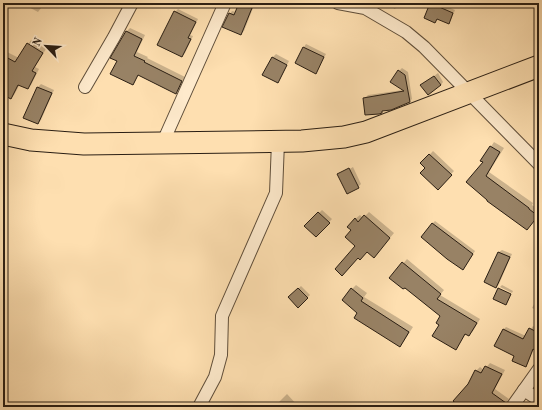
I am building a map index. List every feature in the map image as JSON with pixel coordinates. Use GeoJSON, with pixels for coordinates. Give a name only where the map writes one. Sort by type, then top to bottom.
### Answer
{"type":"FeatureCollection","features":[{"type":"Feature","properties":{"kind":"highway"},"geometry":{"type":"LineString","coordinates":[[3,134],[31,140],[84,144],[278,142],[323,140],[366,132],[539,66]]}},
{"type":"Feature","properties":{"kind":"street"},"geometry":{"type":"LineString","coordinates":[[85,87],[132,3]]}},
{"type":"Feature","properties":{"kind":"street"},"geometry":{"type":"LineString","coordinates":[[163,142],[225,3]]}},
{"type":"Feature","properties":{"kind":"street"},"geometry":{"type":"LineString","coordinates":[[338,3],[366,6],[406,32],[424,47],[539,164]]}},
{"type":"Feature","properties":{"kind":"street"},"geometry":{"type":"LineString","coordinates":[[199,407],[215,377],[220,355],[222,316],[276,193],[278,142]]}},
{"type":"Feature","properties":{"kind":"street"},"geometry":{"type":"LineString","coordinates":[[512,407],[539,369]]}},
{"type":"Feature","properties":{"kind":"street"},"geometry":{"type":"LineString","coordinates":[[524,390],[539,400]]}},
{"type":"Feature","properties":{"kind":"building"},"geometry":{"type":"Polygon","coordinates":[[[239,3],[254,3],[241,35],[222,27],[229,13],[234,15],[239,3]]]}},
{"type":"Feature","properties":{"kind":"building"},"geometry":{"type":"Polygon","coordinates":[[[430,3],[453,13],[449,24],[437,19],[435,23],[424,18],[430,3]]]}},
{"type":"Feature","properties":{"kind":"building"},"geometry":{"type":"Polygon","coordinates":[[[174,11],[196,22],[188,38],[191,39],[182,57],[157,45],[174,11]]]}},
{"type":"Feature","properties":{"kind":"building"},"geometry":{"type":"Polygon","coordinates":[[[126,31],[142,39],[134,56],[182,81],[176,94],[138,75],[133,85],[110,74],[117,61],[110,58],[126,31]]]}},
{"type":"Feature","properties":{"kind":"building"},"geometry":{"type":"Polygon","coordinates":[[[27,43],[43,53],[32,71],[36,73],[28,89],[18,85],[11,99],[3,95],[3,62],[6,57],[15,62],[27,43]]]}},
{"type":"Feature","properties":{"kind":"building"},"geometry":{"type":"Polygon","coordinates":[[[303,47],[324,57],[316,74],[295,63],[303,47]]]}},
{"type":"Feature","properties":{"kind":"building"},"geometry":{"type":"Polygon","coordinates":[[[272,57],[287,65],[278,83],[262,75],[272,57]]]}},
{"type":"Feature","properties":{"kind":"building"},"geometry":{"type":"Polygon","coordinates":[[[398,70],[405,75],[410,102],[391,110],[382,111],[382,113],[379,114],[365,115],[363,98],[404,91],[390,82],[398,70]]]}},
{"type":"Feature","properties":{"kind":"building"},"geometry":{"type":"Polygon","coordinates":[[[434,76],[441,85],[428,95],[420,85],[434,76]]]}},
{"type":"Feature","properties":{"kind":"building"},"geometry":{"type":"Polygon","coordinates":[[[37,87],[52,93],[38,124],[23,118],[37,87]]]}},
{"type":"Feature","properties":{"kind":"building"},"geometry":{"type":"Polygon","coordinates":[[[490,146],[500,152],[486,176],[538,216],[527,230],[487,201],[466,182],[483,162],[480,161],[490,146]]]}},
{"type":"Feature","properties":{"kind":"building"},"geometry":{"type":"Polygon","coordinates":[[[429,154],[452,175],[438,190],[420,173],[425,168],[420,163],[429,154]]]}},
{"type":"Feature","properties":{"kind":"building"},"geometry":{"type":"Polygon","coordinates":[[[349,168],[359,188],[347,194],[337,174],[349,168]]]}},
{"type":"Feature","properties":{"kind":"building"},"geometry":{"type":"Polygon","coordinates":[[[318,212],[330,223],[316,237],[304,226],[318,212]]]}},
{"type":"Feature","properties":{"kind":"building"},"geometry":{"type":"Polygon","coordinates":[[[364,215],[390,238],[374,258],[367,252],[360,260],[358,258],[342,276],[335,269],[355,246],[345,237],[351,230],[347,227],[355,218],[358,222],[364,215]]]}},
{"type":"Feature","properties":{"kind":"building"},"geometry":{"type":"Polygon","coordinates":[[[432,223],[473,254],[463,270],[447,259],[421,237],[432,223]]]}},
{"type":"Feature","properties":{"kind":"building"},"geometry":{"type":"Polygon","coordinates":[[[498,252],[510,257],[496,288],[484,282],[498,252]]]}},
{"type":"Feature","properties":{"kind":"building"},"geometry":{"type":"Polygon","coordinates":[[[402,262],[441,294],[437,299],[477,323],[469,336],[465,334],[456,350],[432,336],[439,325],[436,323],[440,316],[405,288],[403,289],[389,278],[402,262]]]}},
{"type":"Feature","properties":{"kind":"building"},"geometry":{"type":"Polygon","coordinates":[[[298,288],[308,298],[298,308],[288,297],[298,288]]]}},
{"type":"Feature","properties":{"kind":"building"},"geometry":{"type":"Polygon","coordinates":[[[351,288],[363,298],[361,301],[409,332],[400,347],[354,318],[357,313],[342,300],[351,288]]]}},
{"type":"Feature","properties":{"kind":"building"},"geometry":{"type":"Polygon","coordinates":[[[498,288],[511,294],[506,305],[493,299],[498,288]]]}},
{"type":"Feature","properties":{"kind":"building"},"geometry":{"type":"Polygon","coordinates":[[[529,328],[539,333],[539,353],[533,349],[526,367],[512,361],[514,356],[494,346],[503,329],[523,339],[529,328]]]}},
{"type":"Feature","properties":{"kind":"building"},"geometry":{"type":"Polygon","coordinates":[[[485,366],[502,374],[492,393],[506,403],[505,407],[460,407],[453,401],[468,384],[475,370],[481,373],[485,366]]]}}]}
